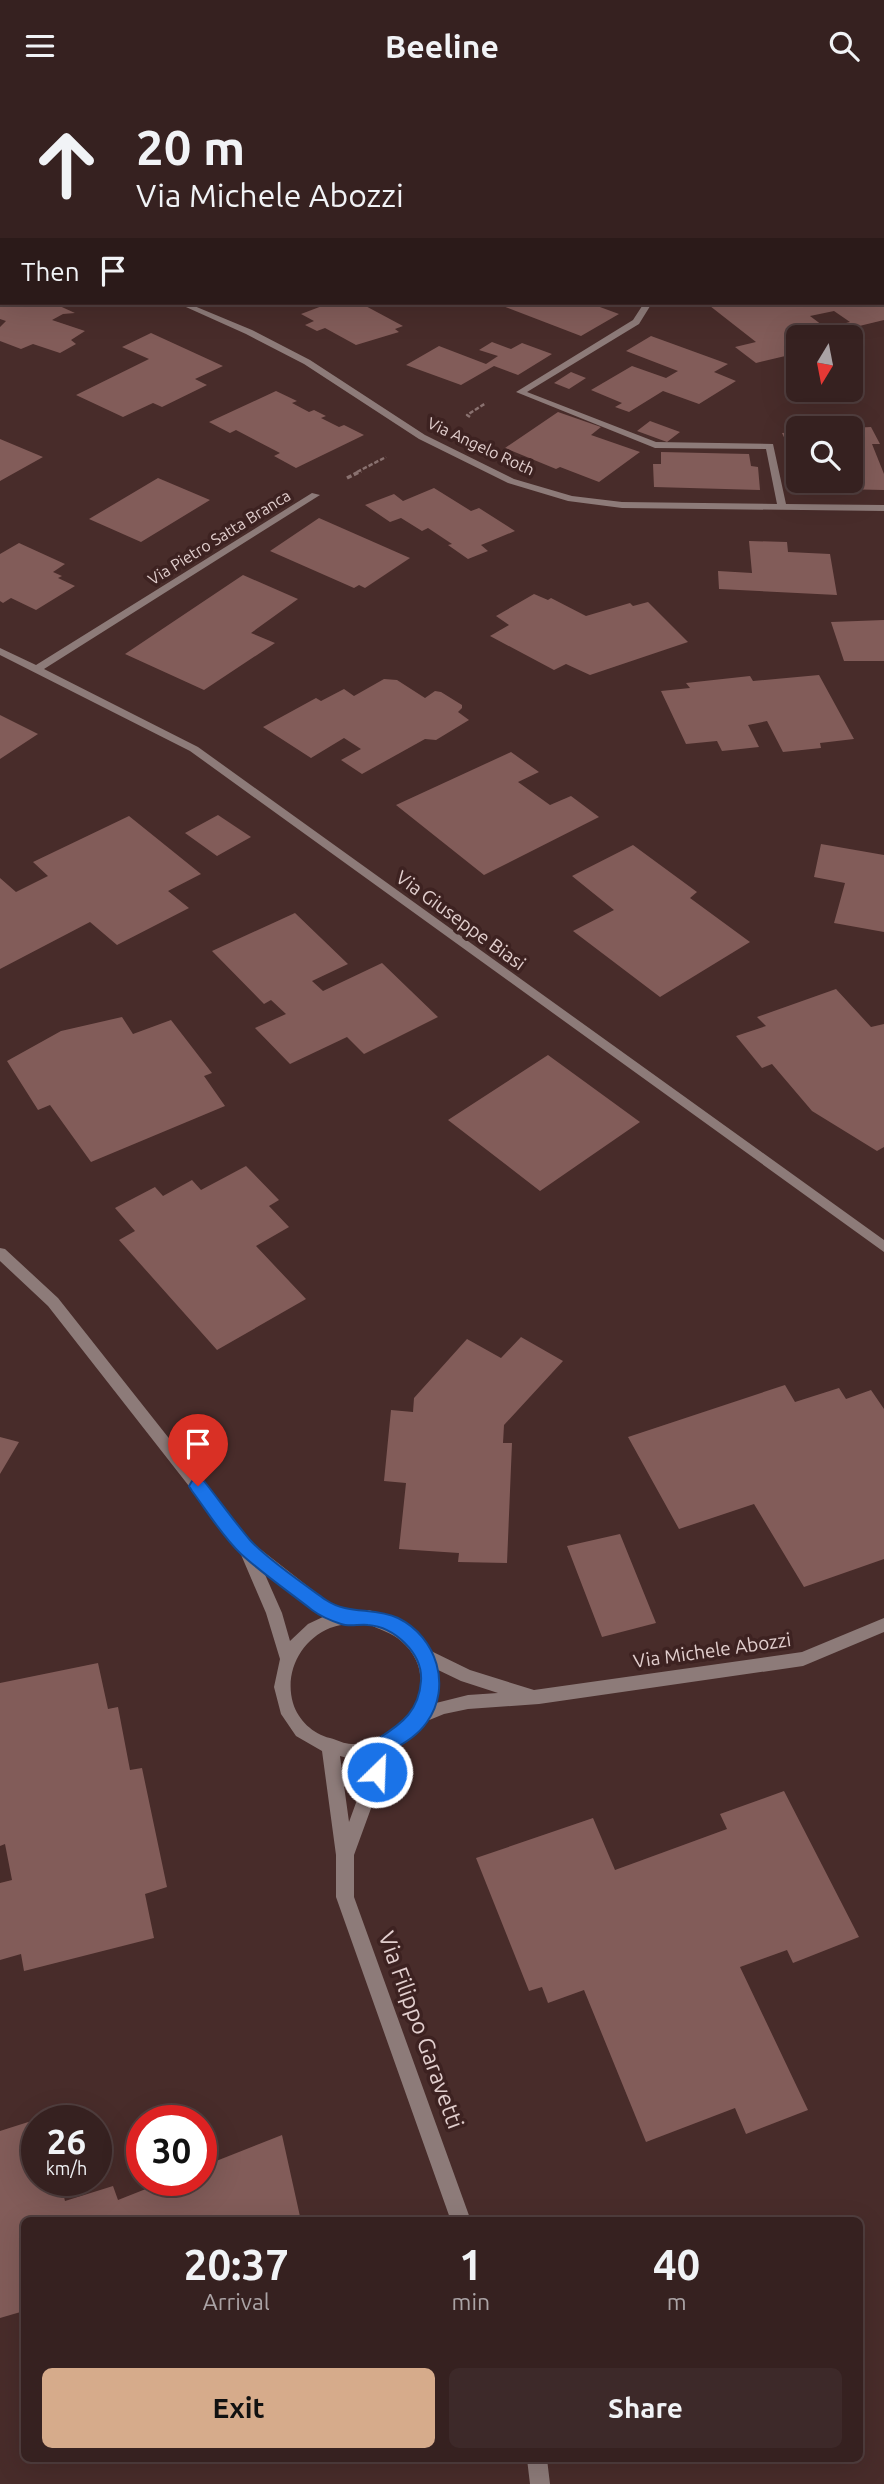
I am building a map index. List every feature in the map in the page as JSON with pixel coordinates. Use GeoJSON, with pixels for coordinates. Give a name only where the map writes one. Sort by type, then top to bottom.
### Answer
{"type":"FeatureCollection","features":[{"type":"Feature","properties":{"kind":"street","name":"Via Angelo Roth"},"geometry":{"type":"LineString","coordinates":[[186,305],[307,362],[422,437],[511,481],[571,499],[622,505],[884,508]]}},
{"type":"Feature","properties":{"kind":"street"},"geometry":{"type":"LineString","coordinates":[[647,305],[636,322],[520,392],[655,445],[770,446],[782,507]]}},
{"type":"Feature","properties":{"kind":"street","name":"Via Pietro Satta Branca"},"geometry":{"type":"LineString","coordinates":[[36,670],[315,495]]}},
{"type":"Feature","properties":{"kind":"street","name":"Via Giuseppe Biasi"},"geometry":{"type":"LineString","coordinates":[[0,651],[194,749],[884,1247]]}},
{"type":"Feature","properties":{"kind":"street"},"geometry":{"type":"LineString","coordinates":[[0,1253],[53,1302],[246,1547],[322,1607],[344,1618]]}},
{"type":"Feature","properties":{"kind":"street"},"geometry":{"type":"LineString","coordinates":[[246,1547],[274,1613],[287,1658]]}},
{"type":"Feature","properties":{"kind":"street"},"geometry":{"type":"LineString","coordinates":[[369,1617],[393,1624],[412,1638],[425,1656],[431,1676],[429,1697],[421,1716],[406,1732],[386,1744],[366,1750],[330,1748],[307,1736],[292,1719],[282,1699],[281,1679],[287,1658],[310,1632],[326,1622],[369,1617]]}},
{"type":"Feature","properties":{"kind":"street","name":"Via Michele Abozzi"},"geometry":{"type":"LineString","coordinates":[[421,1716],[443,1707],[468,1702],[539,1697],[803,1659],[884,1625]]}},
{"type":"Feature","properties":{"kind":"street","name":"Via Michele Abozzi"},"geometry":{"type":"LineString","coordinates":[[425,1656],[467,1676],[539,1697]]}},
{"type":"Feature","properties":{"kind":"street","name":"Via Filippo Garavetti"},"geometry":{"type":"LineString","coordinates":[[345,1855],[386,1744]]}},
{"type":"Feature","properties":{"kind":"street","name":"Via Filippo Garavetti"},"geometry":{"type":"LineString","coordinates":[[330,1748],[345,1855],[345,1897],[460,2217]]}},
{"type":"Feature","properties":{"kind":"street"},"geometry":{"type":"LineString","coordinates":[[537,2462],[540,2484]]}},
{"type":"Feature","properties":{"kind":"path","name":"Via Pietro Satta Branca"},"geometry":{"type":"LineString","coordinates":[[315,495],[422,437]]}},
{"type":"Feature","properties":{"kind":"building"},"geometry":{"type":"Polygon","coordinates":[[[57,305],[75,313],[63,314],[52,320],[85,331],[71,340],[76,344],[60,353],[33,344],[21,349],[0,341],[0,327],[6,321],[0,319],[0,306],[57,305]]]}},
{"type":"Feature","properties":{"kind":"building"},"geometry":{"type":"Polygon","coordinates":[[[325,305],[364,305],[403,326],[395,329],[399,332],[356,345],[325,328],[317,331],[305,325],[314,321],[301,314],[325,305]]]}},
{"type":"Feature","properties":{"kind":"building"},"geometry":{"type":"Polygon","coordinates":[[[500,305],[594,305],[619,314],[581,336],[500,305]]]}},
{"type":"Feature","properties":{"kind":"building"},"geometry":{"type":"Polygon","coordinates":[[[705,305],[884,305],[884,320],[863,325],[838,325],[850,322],[834,311],[810,316],[822,325],[786,325],[786,356],[756,363],[735,347],[756,342],[705,305]]]}},
{"type":"Feature","properties":{"kind":"building"},"geometry":{"type":"Polygon","coordinates":[[[151,333],[223,366],[195,379],[207,385],[162,407],[153,403],[123,417],[76,395],[149,359],[122,347],[151,333]]]}},
{"type":"Feature","properties":{"kind":"building"},"geometry":{"type":"Polygon","coordinates":[[[651,336],[728,364],[714,372],[736,381],[699,404],[663,391],[629,412],[615,407],[622,403],[591,390],[632,366],[666,378],[678,371],[626,351],[651,336]]]}},
{"type":"Feature","properties":{"kind":"building"},"geometry":{"type":"Polygon","coordinates":[[[492,342],[511,349],[522,343],[552,354],[518,375],[494,366],[461,385],[406,365],[439,346],[486,364],[498,356],[479,350],[492,342]]]}},
{"type":"Feature","properties":{"kind":"building"},"geometry":{"type":"Polygon","coordinates":[[[571,372],[586,378],[569,389],[554,383],[571,372]]]}},
{"type":"Feature","properties":{"kind":"building"},"geometry":{"type":"Polygon","coordinates":[[[276,391],[297,401],[292,403],[309,412],[314,410],[326,416],[321,418],[339,427],[344,425],[364,435],[296,468],[274,456],[280,453],[236,430],[230,433],[209,422],[276,391]]]}},
{"type":"Feature","properties":{"kind":"building"},"geometry":{"type":"Polygon","coordinates":[[[558,412],[601,427],[591,435],[640,452],[599,482],[560,467],[556,469],[505,448],[558,412]]]}},
{"type":"Feature","properties":{"kind":"building"},"geometry":{"type":"Polygon","coordinates":[[[650,421],[680,432],[667,442],[637,431],[650,421]]]}},
{"type":"Feature","properties":{"kind":"building"},"geometry":{"type":"Polygon","coordinates":[[[863,427],[871,427],[880,444],[872,444],[884,474],[884,490],[863,490],[863,427]]]}},
{"type":"Feature","properties":{"kind":"building"},"geometry":{"type":"Polygon","coordinates":[[[0,439],[43,457],[0,481],[0,439]]]}},
{"type":"Feature","properties":{"kind":"building"},"geometry":{"type":"Polygon","coordinates":[[[661,452],[749,454],[751,466],[758,467],[760,490],[654,487],[653,464],[661,464],[661,452]]]}},
{"type":"Feature","properties":{"kind":"building"},"geometry":{"type":"Polygon","coordinates":[[[158,478],[210,500],[141,542],[89,519],[158,478]]]}},
{"type":"Feature","properties":{"kind":"building"},"geometry":{"type":"Polygon","coordinates":[[[434,488],[471,511],[479,508],[515,531],[481,545],[488,551],[468,559],[428,528],[422,531],[401,518],[390,522],[365,505],[394,494],[403,501],[434,488]]]}},
{"type":"Feature","properties":{"kind":"building"},"geometry":{"type":"Polygon","coordinates":[[[319,518],[410,558],[365,588],[359,585],[354,588],[270,551],[319,518]]]}},
{"type":"Feature","properties":{"kind":"building"},"geometry":{"type":"Polygon","coordinates":[[[749,541],[787,542],[788,552],[830,554],[837,595],[719,589],[718,571],[752,573],[749,541]]]}},
{"type":"Feature","properties":{"kind":"building"},"geometry":{"type":"Polygon","coordinates":[[[19,543],[65,564],[53,572],[62,576],[58,578],[75,586],[36,610],[11,598],[3,603],[0,601],[0,554],[19,543]]]}},
{"type":"Feature","properties":{"kind":"building"},"geometry":{"type":"Polygon","coordinates":[[[243,575],[298,599],[251,633],[275,643],[204,690],[125,654],[243,575]]]}},
{"type":"Feature","properties":{"kind":"building"},"geometry":{"type":"Polygon","coordinates":[[[534,594],[548,600],[551,598],[586,616],[630,603],[633,606],[648,602],[688,642],[590,675],[566,664],[554,670],[490,636],[509,625],[496,616],[534,594]]]}},
{"type":"Feature","properties":{"kind":"building"},"geometry":{"type":"Polygon","coordinates":[[[884,620],[884,661],[844,661],[831,622],[884,620]]]}},
{"type":"Feature","properties":{"kind":"building"},"geometry":{"type":"Polygon","coordinates":[[[819,675],[854,739],[820,743],[821,748],[783,752],[767,721],[748,725],[759,747],[722,751],[717,741],[686,744],[661,691],[690,688],[686,683],[750,676],[753,681],[819,675]]]}},
{"type":"Feature","properties":{"kind":"building"},"geometry":{"type":"Polygon","coordinates":[[[384,679],[397,680],[425,698],[435,691],[441,692],[462,705],[458,712],[469,720],[436,740],[425,739],[362,774],[341,760],[361,749],[344,738],[311,758],[263,727],[316,698],[321,701],[344,689],[354,696],[384,679]]]}},
{"type":"Feature","properties":{"kind":"building"},"geometry":{"type":"Polygon","coordinates":[[[0,715],[38,734],[0,759],[0,715]]]}},
{"type":"Feature","properties":{"kind":"building"},"geometry":{"type":"Polygon","coordinates":[[[511,752],[539,772],[518,782],[550,805],[571,796],[599,817],[484,875],[396,805],[511,752]]]}},
{"type":"Feature","properties":{"kind":"building"},"geometry":{"type":"Polygon","coordinates":[[[218,815],[251,837],[217,856],[185,833],[218,815]]]}},
{"type":"Feature","properties":{"kind":"building"},"geometry":{"type":"Polygon","coordinates":[[[129,816],[201,874],[168,891],[189,908],[117,945],[90,922],[0,969],[0,878],[16,892],[48,876],[33,862],[129,816]]]}},
{"type":"Feature","properties":{"kind":"building"},"geometry":{"type":"Polygon","coordinates":[[[821,844],[884,855],[884,932],[834,923],[845,883],[814,877],[821,844]]]}},
{"type":"Feature","properties":{"kind":"building"},"geometry":{"type":"Polygon","coordinates":[[[633,845],[697,892],[690,898],[750,942],[660,997],[573,931],[614,910],[572,876],[633,845]]]}},
{"type":"Feature","properties":{"kind":"building"},"geometry":{"type":"Polygon","coordinates":[[[295,913],[348,964],[312,981],[323,991],[382,963],[438,1017],[364,1054],[347,1037],[290,1064],[255,1028],[286,1014],[271,1000],[264,1004],[212,951],[295,913]]]}},
{"type":"Feature","properties":{"kind":"building"},"geometry":{"type":"Polygon","coordinates":[[[836,989],[871,1027],[884,1024],[884,1147],[877,1151],[812,1111],[772,1064],[762,1068],[736,1036],[766,1026],[757,1017],[836,989]]]}},
{"type":"Feature","properties":{"kind":"building"},"geometry":{"type":"Polygon","coordinates":[[[122,1017],[133,1034],[171,1020],[212,1073],[204,1076],[225,1106],[91,1162],[50,1105],[38,1110],[7,1061],[61,1031],[122,1017]]]}},
{"type":"Feature","properties":{"kind":"building"},"geometry":{"type":"Polygon","coordinates":[[[548,1055],[640,1122],[540,1191],[448,1120],[548,1055]]]}},
{"type":"Feature","properties":{"kind":"building"},"geometry":{"type":"Polygon","coordinates":[[[246,1166],[279,1200],[269,1206],[289,1227],[256,1246],[306,1299],[217,1350],[119,1240],[135,1231],[115,1208],[155,1187],[163,1196],[192,1180],[201,1190],[246,1166]]]}},
{"type":"Feature","properties":{"kind":"building"},"geometry":{"type":"Polygon","coordinates":[[[521,1337],[563,1361],[504,1425],[503,1443],[512,1443],[507,1563],[458,1562],[459,1553],[399,1549],[406,1483],[384,1481],[391,1410],[413,1412],[414,1398],[467,1339],[501,1358],[521,1337]]]}},
{"type":"Feature","properties":{"kind":"building"},"geometry":{"type":"Polygon","coordinates":[[[785,1385],[795,1402],[839,1388],[846,1399],[871,1390],[884,1409],[884,1559],[804,1587],[754,1504],[679,1529],[628,1437],[785,1385]]]}},
{"type":"Feature","properties":{"kind":"building"},"geometry":{"type":"Polygon","coordinates":[[[0,1437],[19,1442],[0,1474],[0,1437]]]}},
{"type":"Feature","properties":{"kind":"building"},"geometry":{"type":"Polygon","coordinates":[[[620,1534],[656,1623],[602,1637],[567,1546],[620,1534]]]}},
{"type":"Feature","properties":{"kind":"building"},"geometry":{"type":"Polygon","coordinates":[[[98,1663],[108,1709],[118,1707],[130,1770],[142,1768],[167,1887],[145,1894],[154,1938],[24,1971],[21,1954],[0,1960],[0,1883],[12,1880],[5,1844],[0,1846],[0,1683],[98,1663]]]}},
{"type":"Feature","properties":{"kind":"building"},"geometry":{"type":"Polygon","coordinates":[[[784,1791],[859,1937],[793,1963],[787,1950],[740,1967],[808,2110],[746,2134],[735,2108],[646,2142],[584,1990],[548,2003],[542,1987],[529,1991],[476,1858],[593,1818],[615,1870],[727,1829],[720,1814],[784,1791]]]}},
{"type":"Feature","properties":{"kind":"building"},"geometry":{"type":"Polygon","coordinates":[[[21,2124],[21,2196],[64,2196],[65,2201],[81,2196],[112,2196],[113,2186],[118,2200],[128,2196],[217,2196],[217,2161],[282,2135],[300,2217],[21,2217],[21,2312],[0,2318],[0,2131],[21,2124]]]}},
{"type":"Feature","properties":{"kind":"route"},"geometry":{"type":"LineString","coordinates":[[198,1486],[246,1547],[322,1607],[344,1618],[369,1617],[393,1624],[412,1638],[425,1656],[431,1676],[429,1697],[421,1716],[406,1732],[386,1744],[377,1772]]}}]}
